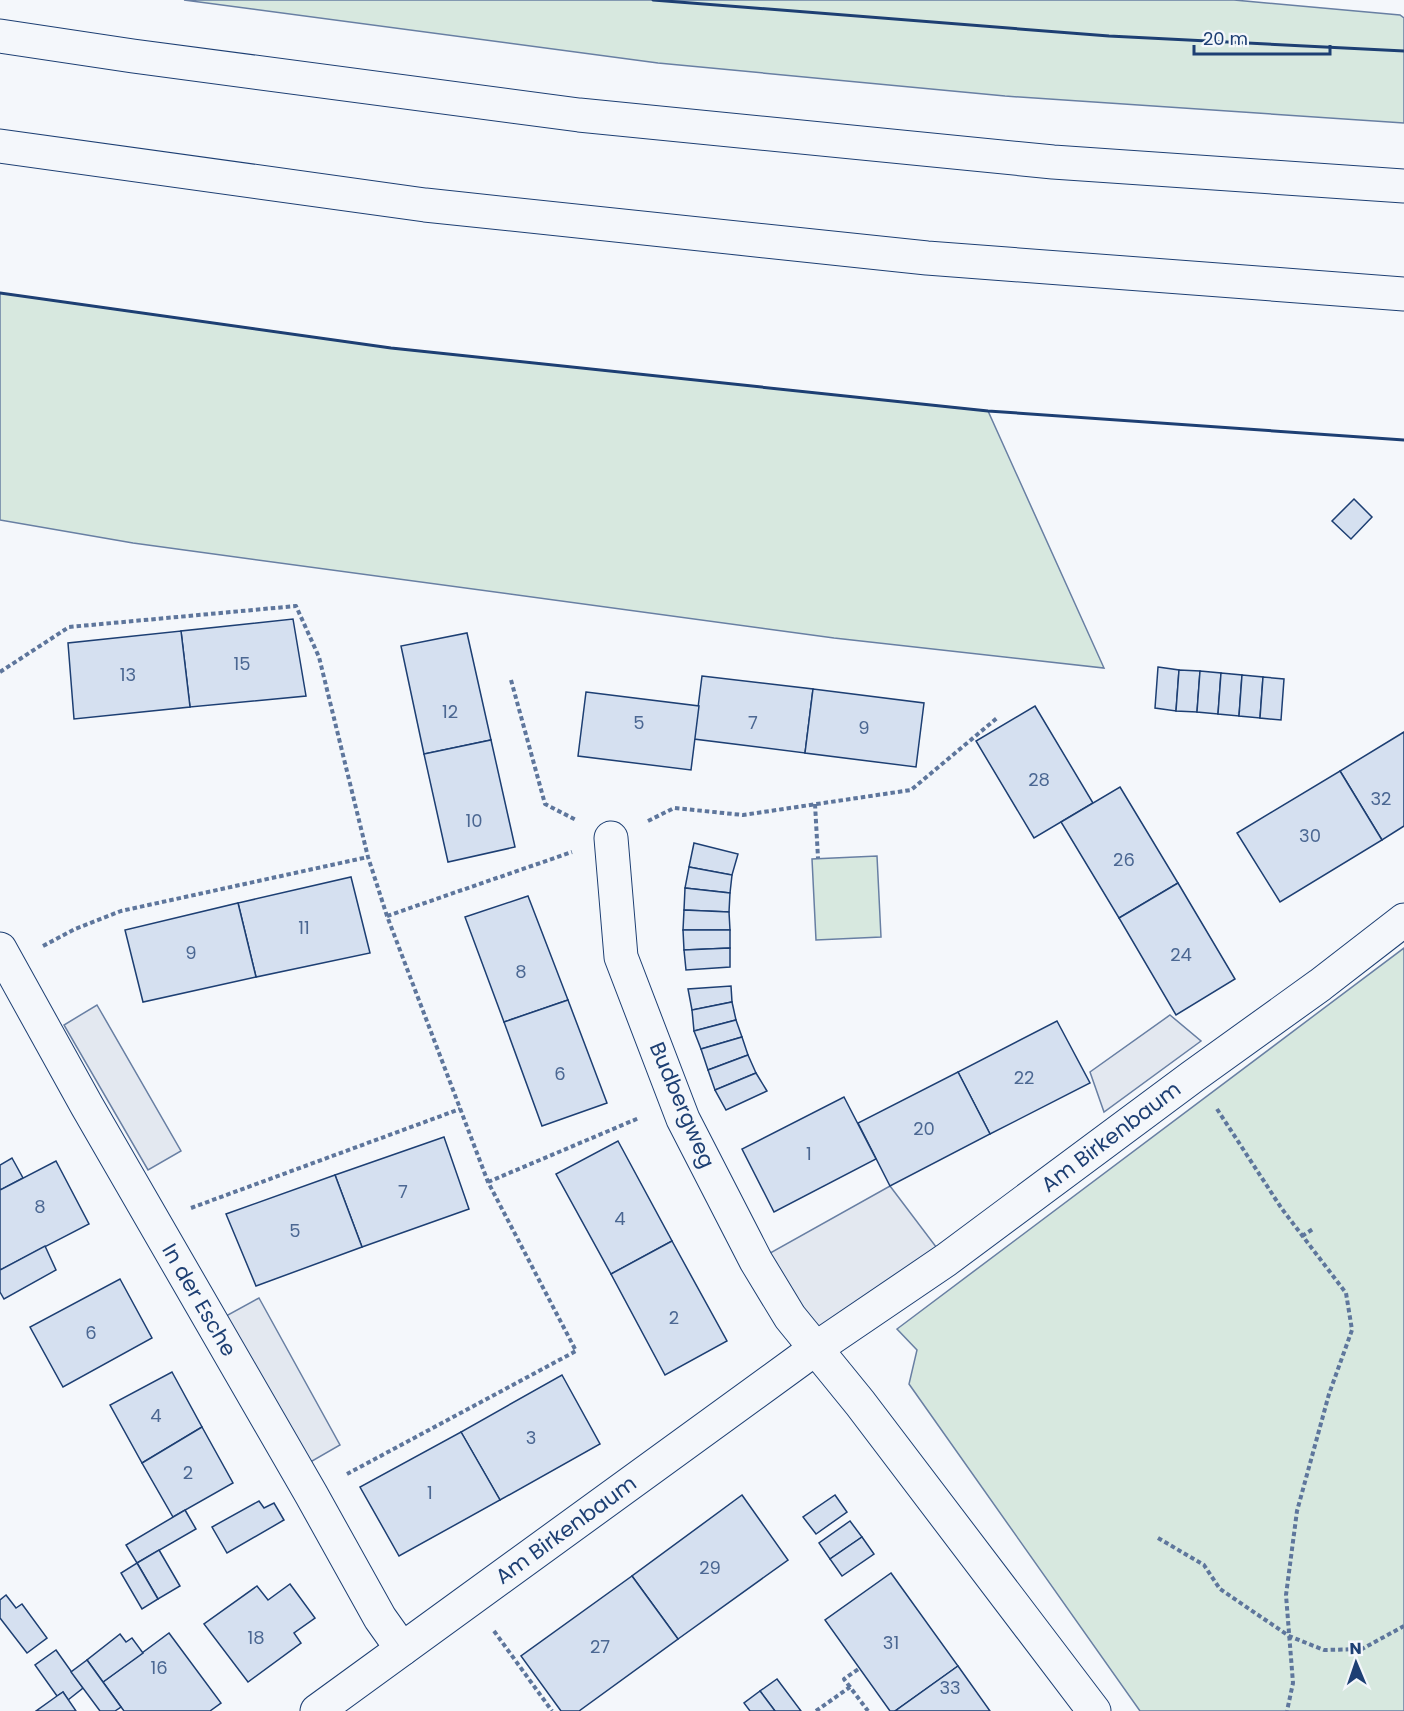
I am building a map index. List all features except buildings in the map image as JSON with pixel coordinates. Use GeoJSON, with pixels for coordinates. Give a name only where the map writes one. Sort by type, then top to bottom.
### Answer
{"type":"FeatureCollection","features":[{"type":"Feature","properties":{"kind":"main road"},"geometry":{"type":"LineString","coordinates":[[0,36],[145,58],[579,115],[1053,162],[1404,186]]}},
{"type":"Feature","properties":{"kind":"main road"},"geometry":{"type":"LineString","coordinates":[[0,146],[425,205],[916,257],[1404,294]]}},
{"type":"Feature","properties":{"kind":"main road","name":"Budbergweg"},"geometry":{"type":"LineString","coordinates":[[611,838],[621,957],[683,1119],[756,1261],[790,1317],[815,1349]]}},
{"type":"Feature","properties":{"kind":"main road","name":"Am Birkenbaum"},"geometry":{"type":"LineString","coordinates":[[317,1711],[815,1349],[946,1260],[1320,985],[1404,920]]}},
{"type":"Feature","properties":{"kind":"main road","name":"In der Esche"},"geometry":{"type":"LineString","coordinates":[[4,956],[380,1618],[402,1649]]}},
{"type":"Feature","properties":{"kind":"main road"},"geometry":{"type":"LineString","coordinates":[[815,1349],[860,1403],[1094,1711]]}},
{"type":"Feature","properties":{"kind":"path"},"geometry":{"type":"LineString","coordinates":[[0,672],[69,627],[296,606],[319,657],[368,857],[387,916],[488,1182],[576,1351],[311,1494]]}},
{"type":"Feature","properties":{"kind":"path"},"geometry":{"type":"LineString","coordinates":[[512,680],[545,804],[611,838]]}},
{"type":"Feature","properties":{"kind":"path"},"geometry":{"type":"LineString","coordinates":[[387,916],[611,838],[674,808],[743,815],[911,790],[997,718]]}},
{"type":"Feature","properties":{"kind":"path"},"geometry":{"type":"LineString","coordinates":[[815,804],[818,858]]}},
{"type":"Feature","properties":{"kind":"path"},"geometry":{"type":"LineString","coordinates":[[4,956],[121,911],[368,857]]}},
{"type":"Feature","properties":{"kind":"path"},"geometry":{"type":"LineString","coordinates":[[1192,1077],[1211,1100],[1282,1209],[1346,1293],[1352,1330],[1329,1394],[1297,1511],[1286,1595],[1293,1683],[1287,1711]]}},
{"type":"Feature","properties":{"kind":"path"},"geometry":{"type":"LineString","coordinates":[[488,1182],[677,1102]]}},
{"type":"Feature","properties":{"kind":"path"},"geometry":{"type":"LineString","coordinates":[[154,1221],[460,1109]]}},
{"type":"Feature","properties":{"kind":"path"},"geometry":{"type":"LineString","coordinates":[[1302,1236],[1313,1229]]}},
{"type":"Feature","properties":{"kind":"path"},"geometry":{"type":"LineString","coordinates":[[1158,1538],[1204,1565],[1220,1589],[1288,1636],[1324,1650],[1362,1649],[1404,1626]]}},
{"type":"Feature","properties":{"kind":"path"},"geometry":{"type":"LineString","coordinates":[[471,1599],[552,1711]]}},
{"type":"Feature","properties":{"kind":"path"},"geometry":{"type":"LineString","coordinates":[[860,1668],[844,1679],[868,1711]]}},
{"type":"Feature","properties":{"kind":"path"},"geometry":{"type":"LineString","coordinates":[[816,1711],[850,1687]]}},
{"type":"Feature","properties":{"kind":"shaded area"},"geometry":{"type":"Polygon","coordinates":[[[184,0],[1234,0],[1400,15],[1404,18],[1404,123],[1005,96],[658,63],[184,0]]]}},
{"type":"Feature","properties":{"kind":"shaded area"},"geometry":{"type":"Polygon","coordinates":[[[0,293],[391,348],[988,411],[1104,668],[834,638],[133,543],[0,520],[0,293]]]}},
{"type":"Feature","properties":{"kind":"shaded area"},"geometry":{"type":"Polygon","coordinates":[[[877,856],[881,937],[816,940],[812,859],[877,856]]]}},
{"type":"Feature","properties":{"kind":"shaded area"},"geometry":{"type":"Polygon","coordinates":[[[1404,948],[1404,1711],[1140,1711],[909,1384],[917,1350],[897,1329],[1404,948]]]}},
{"type":"Feature","properties":{"kind":"shaded area"},"geometry":{"type":"Polygon","coordinates":[[[97,1005],[181,1151],[148,1170],[64,1025],[97,1005]]]}},
{"type":"Feature","properties":{"kind":"shaded area"},"geometry":{"type":"Polygon","coordinates":[[[1170,1015],[1201,1041],[1104,1112],[1090,1072],[1170,1015]]]}},
{"type":"Feature","properties":{"kind":"shaded area"},"geometry":{"type":"Polygon","coordinates":[[[890,1186],[946,1260],[815,1349],[756,1261],[890,1186]]]}},
{"type":"Feature","properties":{"kind":"shaded area"},"geometry":{"type":"Polygon","coordinates":[[[259,1298],[340,1445],[307,1464],[226,1316],[259,1298]]]}},
{"type":"Feature","properties":{"kind":"wall"},"geometry":{"type":"LineString","coordinates":[[653,0],[1109,36],[1404,51]]}},
{"type":"Feature","properties":{"kind":"wall"},"geometry":{"type":"LineString","coordinates":[[0,293],[391,348],[988,411],[1404,440]]}}]}
